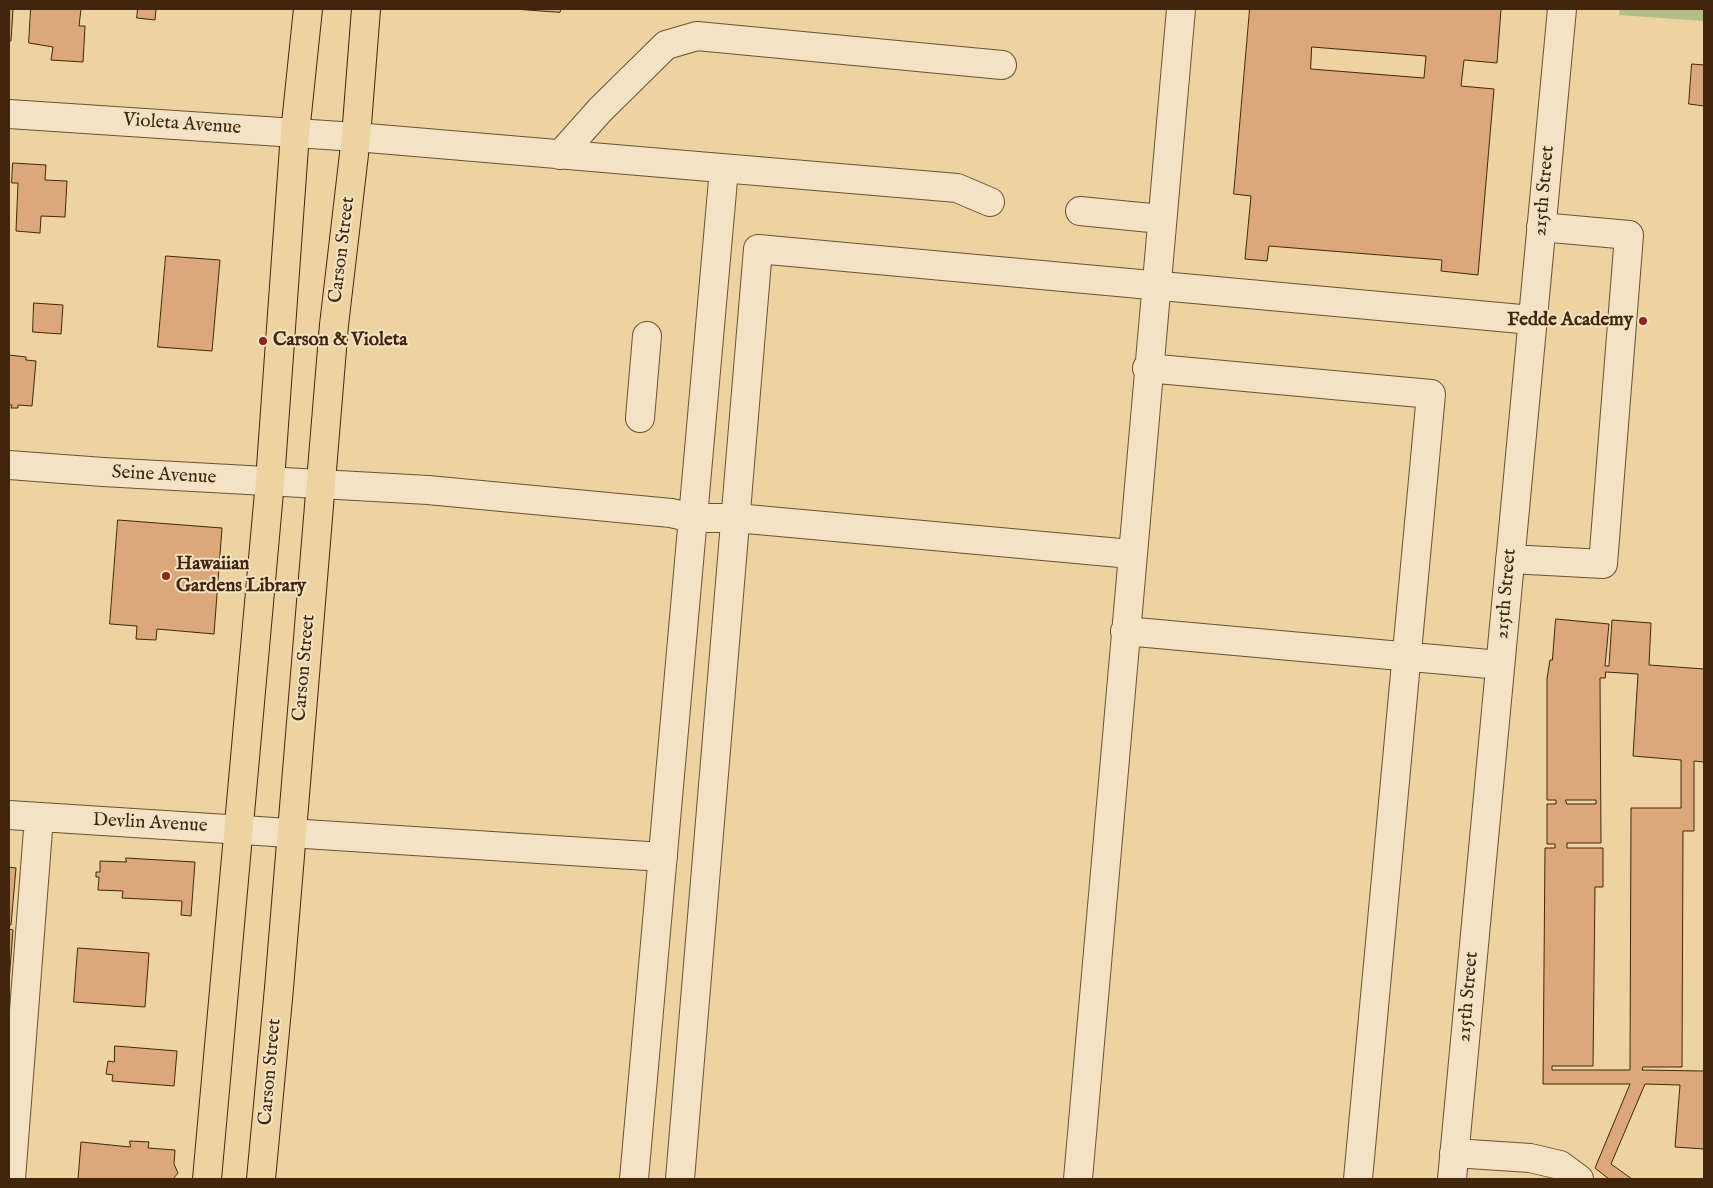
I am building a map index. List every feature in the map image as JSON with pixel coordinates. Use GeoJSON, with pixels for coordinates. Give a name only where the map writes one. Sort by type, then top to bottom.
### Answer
{"type":"FeatureCollection","features":[{"type":"Feature","properties":{"kind":"main road"},"geometry":{"type":"LineString","coordinates":[[207,1179],[237,829],[270,481],[296,133],[308,9]]}},
{"type":"Feature","properties":{"kind":"main road","name":"Carson Street"},"geometry":{"type":"LineString","coordinates":[[261,1179],[334,325],[356,137],[366,9]]}},
{"type":"Feature","properties":{"kind":"street"},"geometry":{"type":"LineString","coordinates":[[1078,1179],[1147,368],[1180,9]]}},
{"type":"Feature","properties":{"kind":"street","name":"215th Street"},"geometry":{"type":"LineString","coordinates":[[1453,1166],[1562,9]]}},
{"type":"Feature","properties":{"kind":"street"},"geometry":{"type":"LineString","coordinates":[[560,155],[600,110],[666,45],[697,36],[1002,65]]}},
{"type":"Feature","properties":{"kind":"street","name":"Violeta Avenue"},"geometry":{"type":"LineString","coordinates":[[9,114],[356,137],[957,188],[990,202]]}},
{"type":"Feature","properties":{"kind":"street"},"geometry":{"type":"LineString","coordinates":[[634,1179],[724,169]]}},
{"type":"Feature","properties":{"kind":"street"},"geometry":{"type":"LineString","coordinates":[[1080,211],[1161,219]]}},
{"type":"Feature","properties":{"kind":"street"},"geometry":{"type":"LineString","coordinates":[[1510,559],[1603,564],[1629,236],[1541,227]]}},
{"type":"Feature","properties":{"kind":"street"},"geometry":{"type":"LineString","coordinates":[[680,1179],[758,249],[1532,320]]}},
{"type":"Feature","properties":{"kind":"street"},"geometry":{"type":"LineString","coordinates":[[640,418],[647,336]]}},
{"type":"Feature","properties":{"kind":"street"},"geometry":{"type":"LineString","coordinates":[[1147,368],[1431,394],[1358,1179]]}},
{"type":"Feature","properties":{"kind":"street","name":"Seine Avenue"},"geometry":{"type":"LineString","coordinates":[[9,465],[428,490],[642,510],[693,518],[736,518],[1131,554]]}},
{"type":"Feature","properties":{"kind":"street"},"geometry":{"type":"LineString","coordinates":[[1125,630],[1500,665]]}},
{"type":"Feature","properties":{"kind":"street","name":"Devlin Avenue"},"geometry":{"type":"LineString","coordinates":[[9,815],[663,857]]}},
{"type":"Feature","properties":{"kind":"street"},"geometry":{"type":"LineString","coordinates":[[11,1179],[39,817]]}},
{"type":"Feature","properties":{"kind":"street"},"geometry":{"type":"LineString","coordinates":[[1453,1166],[1530,1158],[1560,1165],[1579,1179]]}},
{"type":"Feature","properties":{"kind":"green space"},"geometry":{"type":"Polygon","coordinates":[[[1620,9],[1704,9],[1704,21],[1619,15],[1620,9]]]}},
{"type":"Feature","properties":{"kind":"building"},"geometry":{"type":"Polygon","coordinates":[[[9,9],[13,9],[11,41],[9,41],[9,9]]]}},
{"type":"Feature","properties":{"kind":"building"},"geometry":{"type":"Polygon","coordinates":[[[31,9],[81,9],[79,26],[85,26],[83,62],[51,60],[53,47],[29,43],[31,9]]]}},
{"type":"Feature","properties":{"kind":"building"},"geometry":{"type":"Polygon","coordinates":[[[138,9],[156,9],[155,20],[137,18],[138,9]]]}},
{"type":"Feature","properties":{"kind":"building"},"geometry":{"type":"Polygon","coordinates":[[[514,9],[561,9],[560,12],[514,9]]]}},
{"type":"Feature","properties":{"kind":"building"},"geometry":{"type":"Polygon","coordinates":[[[1250,9],[1501,9],[1497,63],[1464,60],[1461,86],[1494,89],[1478,275],[1441,271],[1442,260],[1269,246],[1267,261],[1245,259],[1251,196],[1234,194],[1250,9]],[[1312,47],[1311,69],[1424,78],[1426,56],[1312,47]]]}},
{"type":"Feature","properties":{"kind":"building"},"geometry":{"type":"Polygon","coordinates":[[[1692,64],[1704,65],[1704,106],[1689,104],[1692,64]]]}},
{"type":"Feature","properties":{"kind":"building"},"geometry":{"type":"Polygon","coordinates":[[[13,163],[46,165],[45,180],[67,181],[65,217],[41,216],[40,233],[16,231],[18,183],[12,183],[13,163]]]}},
{"type":"Feature","properties":{"kind":"building"},"geometry":{"type":"Polygon","coordinates":[[[166,256],[220,260],[212,351],[158,347],[166,256]]]}},
{"type":"Feature","properties":{"kind":"building"},"geometry":{"type":"Polygon","coordinates":[[[34,303],[63,305],[61,334],[33,332],[34,303]]]}},
{"type":"Feature","properties":{"kind":"building"},"geometry":{"type":"Polygon","coordinates":[[[9,355],[26,357],[26,360],[36,361],[32,406],[18,405],[18,408],[11,408],[12,405],[9,405],[9,355]]]}},
{"type":"Feature","properties":{"kind":"building","name":"Hawaiian Gardens Library"},"geometry":{"type":"Polygon","coordinates":[[[118,520],[222,528],[214,634],[157,629],[156,640],[136,639],[137,626],[110,624],[118,520]]]}},
{"type":"Feature","properties":{"kind":"building"},"geometry":{"type":"Polygon","coordinates":[[[1556,619],[1609,624],[1605,666],[1609,666],[1612,620],[1651,623],[1649,665],[1704,669],[1704,762],[1694,761],[1694,831],[1683,831],[1682,1067],[1643,1067],[1642,1070],[1704,1071],[1704,1149],[1675,1147],[1680,1085],[1645,1084],[1611,1164],[1632,1179],[1609,1179],[1595,1168],[1630,1084],[1543,1084],[1545,848],[1555,848],[1555,844],[1547,844],[1547,804],[1556,804],[1556,800],[1547,800],[1547,679],[1550,660],[1552,660],[1556,619]],[[1606,672],[1605,678],[1600,678],[1601,843],[1567,843],[1567,848],[1603,848],[1603,887],[1595,887],[1593,1066],[1552,1066],[1552,1070],[1630,1070],[1631,808],[1681,808],[1681,760],[1633,756],[1638,674],[1606,672]],[[1566,800],[1567,804],[1596,804],[1596,800],[1566,800]]]}},
{"type":"Feature","properties":{"kind":"building"},"geometry":{"type":"Polygon","coordinates":[[[126,858],[195,862],[191,916],[181,915],[182,901],[122,898],[123,891],[98,890],[99,877],[96,877],[96,872],[100,872],[100,861],[126,862],[126,858]]]}},
{"type":"Feature","properties":{"kind":"building"},"geometry":{"type":"Polygon","coordinates":[[[9,867],[16,868],[11,925],[9,925],[9,867]]]}},
{"type":"Feature","properties":{"kind":"building"},"geometry":{"type":"Polygon","coordinates":[[[9,929],[13,930],[9,982],[9,929]]]}},
{"type":"Feature","properties":{"kind":"building"},"geometry":{"type":"Polygon","coordinates":[[[78,948],[149,953],[145,1007],[74,1002],[78,948]]]}},
{"type":"Feature","properties":{"kind":"building"},"geometry":{"type":"Polygon","coordinates":[[[115,1046],[177,1051],[174,1086],[112,1081],[113,1075],[106,1074],[108,1061],[114,1062],[115,1046]]]}},
{"type":"Feature","properties":{"kind":"building"},"geometry":{"type":"Polygon","coordinates":[[[130,1141],[149,1142],[148,1148],[175,1150],[174,1164],[178,1173],[173,1179],[78,1179],[81,1142],[130,1147],[130,1141]]]}},
{"type":"Feature","properties":{"kind":"place","name":"Fedde Academy"},"geometry":{"type":"Point","coordinates":[1643,321]}},
{"type":"Feature","properties":{"kind":"place","name":"Carson & Violeta"},"geometry":{"type":"Point","coordinates":[263,341]}},
{"type":"Feature","properties":{"kind":"place","name":"Hawaiian Gardens Library"},"geometry":{"type":"Point","coordinates":[166,576]}}]}
